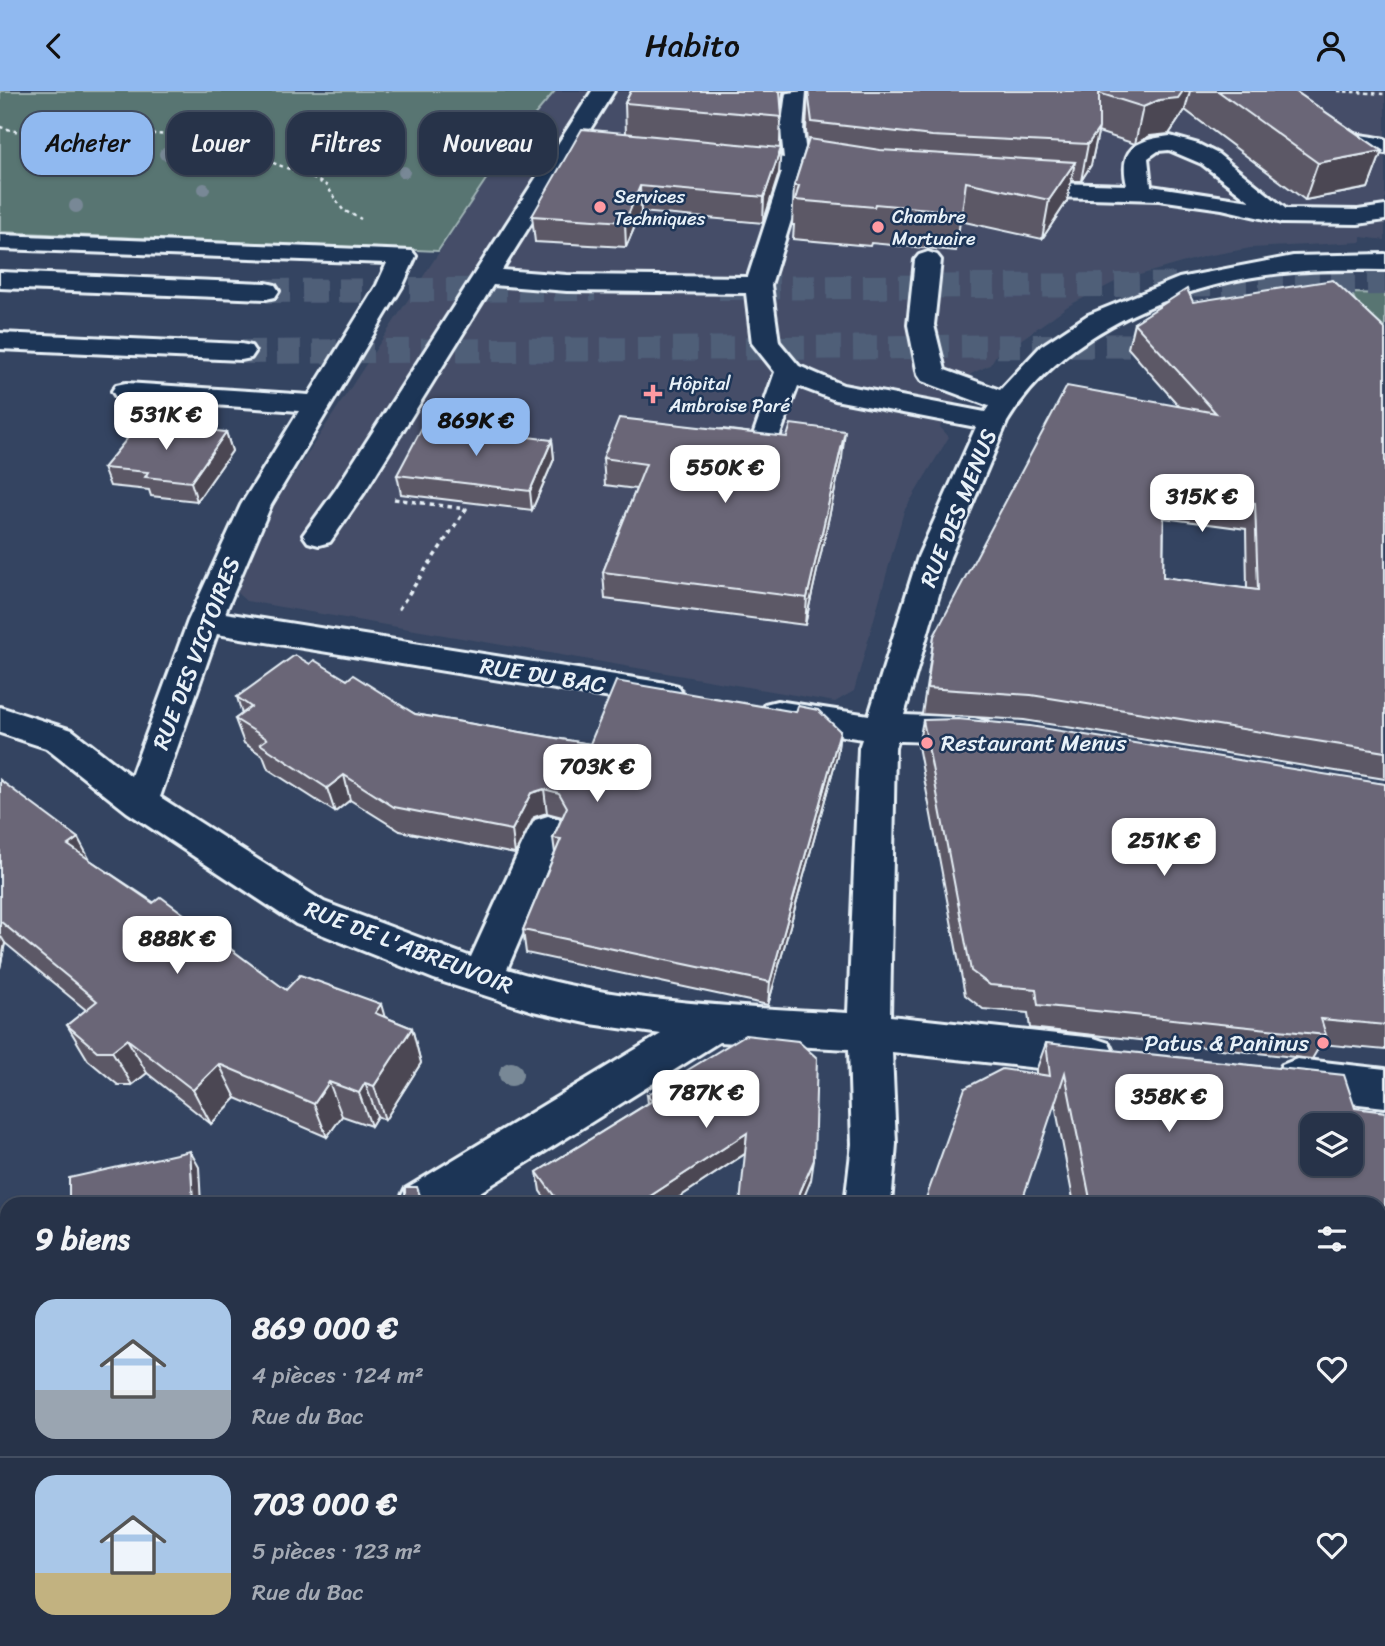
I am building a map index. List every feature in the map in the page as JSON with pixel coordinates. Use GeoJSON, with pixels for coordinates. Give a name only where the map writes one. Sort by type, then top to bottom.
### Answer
{"type":"FeatureCollection","features":[{"type":"Feature","properties":{"kind":"main road"},"geometry":{"type":"LineString","coordinates":[[319,535],[603,91]]}},
{"type":"Feature","properties":{"kind":"main road"},"geometry":{"type":"LineString","coordinates":[[1268,91],[1285,116],[1320,135],[1385,146]]}},
{"type":"Feature","properties":{"kind":"main road"},"geometry":{"type":"LineString","coordinates":[[797,93],[792,130],[796,166],[758,285],[766,343],[789,372],[835,392],[889,402],[999,412]]}},
{"type":"Feature","properties":{"kind":"main road"},"geometry":{"type":"LineString","coordinates":[[568,143],[594,146]]}},
{"type":"Feature","properties":{"kind":"main road"},"geometry":{"type":"LineString","coordinates":[[1142,193],[1136,173],[1137,156],[1142,150],[1150,146],[1189,146],[1228,172],[1282,216]]}},
{"type":"Feature","properties":{"kind":"main road"},"geometry":{"type":"LineString","coordinates":[[700,155],[796,166],[876,180]]}},
{"type":"Feature","properties":{"kind":"main road"},"geometry":{"type":"LineString","coordinates":[[994,188],[1142,193],[1222,202],[1282,216],[1359,217],[1385,213]]}},
{"type":"Feature","properties":{"kind":"main road"},"geometry":{"type":"LineString","coordinates":[[0,241],[403,256]]}},
{"type":"Feature","properties":{"kind":"main road","name":"RUE DES VICTOIRES"},"geometry":{"type":"LineString","coordinates":[[140,802],[205,621],[256,505],[390,285],[403,256]]}},
{"type":"Feature","properties":{"kind":"main road"},"geometry":{"type":"LineString","coordinates":[[928,260],[921,325],[932,375],[999,412]]}},
{"type":"Feature","properties":{"kind":"main road","name":"RUE DES MENUS"},"geometry":{"type":"LineString","coordinates":[[869,1197],[874,1145],[868,985],[877,748],[934,557],[999,412],[1051,352],[1097,321],[1188,283],[1293,264],[1385,262]]}},
{"type":"Feature","properties":{"kind":"main road"},"geometry":{"type":"LineString","coordinates":[[486,277],[567,283],[758,285]]}},
{"type":"Feature","properties":{"kind":"main road"},"geometry":{"type":"LineString","coordinates":[[0,280],[266,291]]}},
{"type":"Feature","properties":{"kind":"main road"},"geometry":{"type":"LineString","coordinates":[[0,341],[242,352]]}},
{"type":"Feature","properties":{"kind":"main road"},"geometry":{"type":"LineString","coordinates":[[696,436],[764,445],[789,372]]}},
{"type":"Feature","properties":{"kind":"main road"},"geometry":{"type":"LineString","coordinates":[[889,402],[932,375]]}},
{"type":"Feature","properties":{"kind":"main road"},"geometry":{"type":"LineString","coordinates":[[126,391],[316,404]]}},
{"type":"Feature","properties":{"kind":"main road","name":"RUE DU BAC"},"geometry":{"type":"LineString","coordinates":[[205,621],[691,699]]}},
{"type":"Feature","properties":{"kind":"main road"},"geometry":{"type":"LineString","coordinates":[[746,708],[881,729],[925,727],[1013,733]]}},
{"type":"Feature","properties":{"kind":"main road","name":"RUE DE L'ABREUVOIR"},"geometry":{"type":"LineString","coordinates":[[0,720],[59,739],[140,802],[310,913],[482,978],[533,994],[591,1007],[713,1024],[1185,1046]]}},
{"type":"Feature","properties":{"kind":"main road"},"geometry":{"type":"LineString","coordinates":[[482,978],[548,830]]}},
{"type":"Feature","properties":{"kind":"main road"},"geometry":{"type":"LineString","coordinates":[[432,1197],[713,1024]]}},
{"type":"Feature","properties":{"kind":"main road"},"geometry":{"type":"LineString","coordinates":[[1264,1075],[1385,1088]]}},
{"type":"Feature","properties":{"kind":"path"},"geometry":{"type":"LineString","coordinates":[[1338,91],[1385,94]]}},
{"type":"Feature","properties":{"kind":"path"},"geometry":{"type":"LineString","coordinates":[[0,127],[56,142],[120,136],[202,137],[306,175],[326,185],[343,210],[379,228],[401,243],[403,256]]}},
{"type":"Feature","properties":{"kind":"path"},"geometry":{"type":"LineString","coordinates":[[348,493],[466,509],[395,615]]}},
{"type":"Feature","properties":{"kind":"shaded area","name":"Hôpital Ambroise Paré"},"geometry":{"type":"Polygon","coordinates":[[[555,91],[1385,91],[1385,240],[1361,237],[1361,242],[1251,248],[1206,256],[1115,282],[1068,306],[1015,344],[1005,341],[990,365],[971,374],[940,427],[949,437],[904,511],[854,691],[835,702],[246,601],[237,593],[274,505],[489,175],[557,175],[557,112],[537,112],[555,91]]]}},
{"type":"Feature","properties":{"kind":"green space"},"geometry":{"type":"Polygon","coordinates":[[[0,91],[555,91],[537,112],[419,112],[419,175],[489,175],[438,251],[0,232],[0,91]]]}},
{"type":"Feature","properties":{"kind":"green space"},"geometry":{"type":"Polygon","coordinates":[[[1352,293],[1385,294],[1385,343],[1371,342],[1352,293]]]}},
{"type":"Feature","properties":{"kind":"building"},"geometry":{"type":"Polygon","coordinates":[[[631,91],[780,91],[782,117],[625,103],[631,91]]]}},
{"type":"Feature","properties":{"kind":"building"},"geometry":{"type":"Polygon","coordinates":[[[808,91],[1183,91],[1178,98],[1159,100],[1143,107],[1099,93],[1099,128],[1088,144],[932,136],[812,122],[808,91]]]}},
{"type":"Feature","properties":{"kind":"building"},"geometry":{"type":"Polygon","coordinates":[[[1218,91],[1295,91],[1382,151],[1318,163],[1218,91]]]}},
{"type":"Feature","properties":{"kind":"building"},"geometry":{"type":"Polygon","coordinates":[[[582,129],[781,148],[764,197],[640,186],[625,222],[532,216],[582,129]]]}},
{"type":"Feature","properties":{"kind":"building"},"geometry":{"type":"Polygon","coordinates":[[[809,139],[880,150],[1075,162],[1049,200],[966,182],[962,212],[795,200],[799,186],[794,186],[809,139]]]}},
{"type":"Feature","properties":{"kind":"building"},"geometry":{"type":"Polygon","coordinates":[[[1333,280],[1385,329],[1385,752],[1031,695],[927,688],[934,636],[1067,386],[1216,413],[1134,323],[1187,289],[1193,302],[1333,280]],[[1164,491],[1163,577],[1258,590],[1255,503],[1164,491]]]}},
{"type":"Feature","properties":{"kind":"building"},"geometry":{"type":"Polygon","coordinates":[[[619,418],[787,437],[791,424],[845,431],[807,598],[603,572],[646,464],[603,458],[619,418]]]}},
{"type":"Feature","properties":{"kind":"building"},"geometry":{"type":"Polygon","coordinates":[[[140,423],[226,432],[191,482],[145,477],[148,472],[103,468],[140,423]]]}},
{"type":"Feature","properties":{"kind":"building"},"geometry":{"type":"Polygon","coordinates":[[[424,424],[552,440],[530,491],[397,475],[424,424]]]}},
{"type":"Feature","properties":{"kind":"building"},"geometry":{"type":"Polygon","coordinates":[[[295,655],[310,664],[314,660],[347,680],[353,675],[415,714],[590,744],[616,681],[796,712],[798,706],[818,710],[840,731],[770,982],[523,930],[561,839],[553,838],[567,807],[559,793],[544,789],[531,793],[512,830],[394,807],[344,775],[327,788],[260,744],[267,739],[235,719],[251,707],[237,697],[295,655]]]}},
{"type":"Feature","properties":{"kind":"building"},"geometry":{"type":"Polygon","coordinates":[[[958,719],[1030,726],[1385,784],[1385,1025],[1321,1019],[1326,1035],[1038,1005],[1036,989],[990,985],[971,971],[923,720],[958,719]]]}},
{"type":"Feature","properties":{"kind":"building"},"geometry":{"type":"Polygon","coordinates":[[[0,780],[78,838],[68,845],[153,903],[161,897],[286,990],[300,975],[381,1004],[375,1013],[412,1028],[374,1086],[365,1083],[359,1093],[329,1082],[314,1104],[219,1064],[193,1090],[127,1039],[112,1051],[97,1051],[67,1025],[97,1001],[0,921],[0,780]]]}},
{"type":"Feature","properties":{"kind":"building"},"geometry":{"type":"Polygon","coordinates":[[[745,1035],[798,1041],[817,1058],[814,1160],[798,1197],[741,1197],[747,1133],[649,1197],[555,1197],[537,1172],[652,1101],[647,1095],[745,1035]]]}},
{"type":"Feature","properties":{"kind":"building"},"geometry":{"type":"Polygon","coordinates":[[[1046,1043],[1344,1075],[1355,1108],[1385,1112],[1385,1197],[1090,1197],[1065,1073],[1023,1197],[926,1197],[965,1088],[1002,1069],[1050,1076],[1046,1043]]]}},
{"type":"Feature","properties":{"kind":"building"},"geometry":{"type":"Polygon","coordinates":[[[190,1151],[193,1197],[69,1197],[69,1178],[190,1151]]]}},
{"type":"Feature","properties":{"kind":"building"},"geometry":{"type":"Polygon","coordinates":[[[405,1187],[417,1187],[421,1197],[405,1197],[405,1187]]]}},
{"type":"Feature","properties":{"kind":"tunnel"},"geometry":{"type":"LineString","coordinates":[[719,288],[1385,283]]}},
{"type":"Feature","properties":{"kind":"tunnel"},"geometry":{"type":"LineString","coordinates":[[266,291],[595,289]]}},
{"type":"Feature","properties":{"kind":"tunnel"},"geometry":{"type":"LineString","coordinates":[[241,352],[1181,345]]}},
{"type":"Feature","properties":{"kind":"place","name":"Services Techniques"},"geometry":{"type":"Point","coordinates":[600,207]}},
{"type":"Feature","properties":{"kind":"place","name":"Chambre Mortuaire"},"geometry":{"type":"Point","coordinates":[878,227]}},
{"type":"Feature","properties":{"kind":"place","name":"Hôpital Ambroise Paré"},"geometry":{"type":"Point","coordinates":[653,394]}},
{"type":"Feature","properties":{"kind":"place","name":"Restaurant Menus"},"geometry":{"type":"Point","coordinates":[927,743]}},
{"type":"Feature","properties":{"kind":"place","name":"Patus & Paninus"},"geometry":{"type":"Point","coordinates":[1323,1043]}}]}
